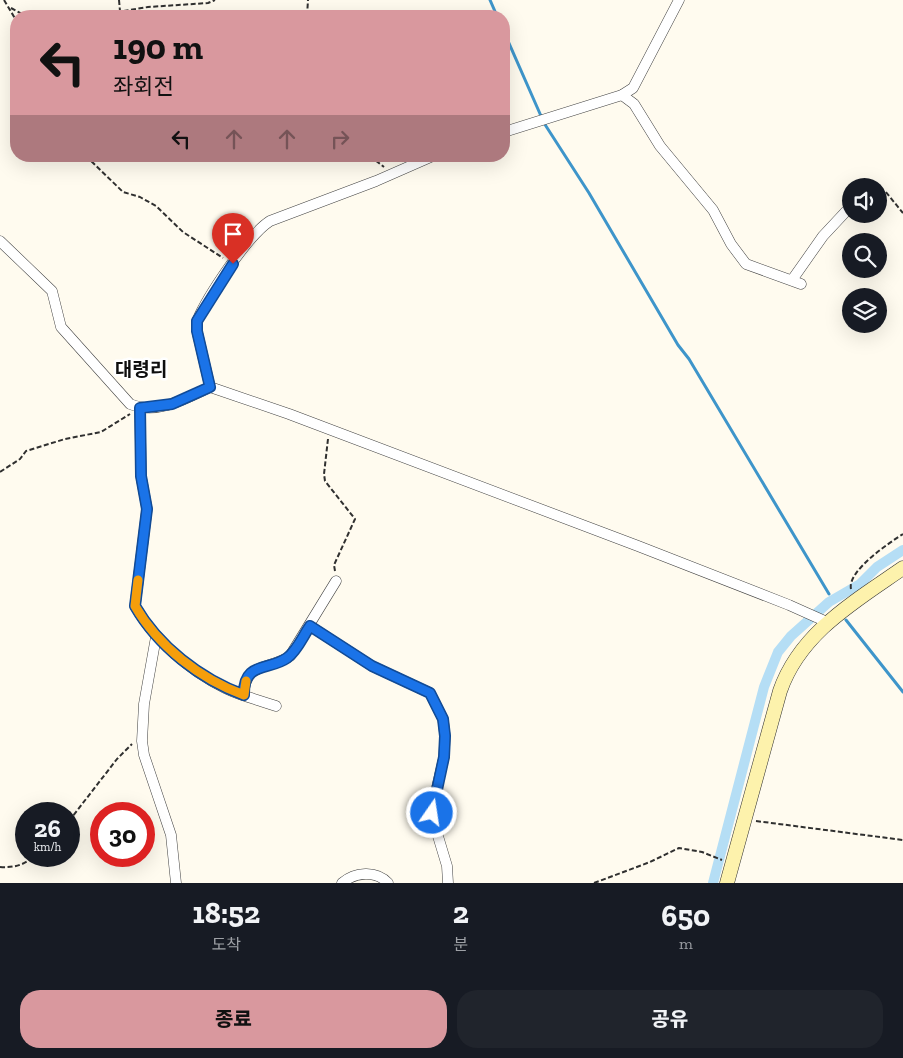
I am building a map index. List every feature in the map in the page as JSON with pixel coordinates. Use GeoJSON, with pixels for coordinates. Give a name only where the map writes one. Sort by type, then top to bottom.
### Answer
{"type":"FeatureCollection","features":[{"type":"Feature","properties":{"kind":"street"},"geometry":{"type":"LineString","coordinates":[[510,130],[622,95],[633,88],[679,0]]}},
{"type":"Feature","properties":{"kind":"street"},"geometry":{"type":"LineString","coordinates":[[622,95],[634,104],[660,146],[713,210],[742,260],[755,268],[796,282],[823,236],[842,216]]}},
{"type":"Feature","properties":{"kind":"street"},"geometry":{"type":"LineString","coordinates":[[210,387],[197,331],[197,321],[233,264],[262,226],[270,220],[419,162]]}},
{"type":"Feature","properties":{"kind":"street"},"geometry":{"type":"LineString","coordinates":[[0,240],[52,291],[61,328],[130,404],[140,408],[172,404],[210,387],[331,430],[824,620]]}},
{"type":"Feature","properties":{"kind":"street"},"geometry":{"type":"LineString","coordinates":[[140,408],[141,476],[147,509],[135,606],[156,637],[206,677],[226,688],[276,706]]}},
{"type":"Feature","properties":{"kind":"street"},"geometry":{"type":"LineString","coordinates":[[727,883],[785,677],[824,620],[903,568]]}},
{"type":"Feature","properties":{"kind":"street"},"geometry":{"type":"LineString","coordinates":[[244,695],[245,682],[249,675],[263,666],[284,660],[290,656],[336,581]]}},
{"type":"Feature","properties":{"kind":"street"},"geometry":{"type":"LineString","coordinates":[[310,626],[372,666],[430,693],[443,719],[445,736],[444,757],[432,813],[447,866],[448,883]]}},
{"type":"Feature","properties":{"kind":"street"},"geometry":{"type":"LineString","coordinates":[[156,637],[144,704],[142,742],[144,755],[171,835],[176,883]]}},
{"type":"Feature","properties":{"kind":"street"},"geometry":{"type":"LineString","coordinates":[[342,883],[348,878],[367,874],[379,876],[388,883]]}},
{"type":"Feature","properties":{"kind":"path"},"geometry":{"type":"LineString","coordinates":[[4,0],[15,10]]}},
{"type":"Feature","properties":{"kind":"path"},"geometry":{"type":"LineString","coordinates":[[131,10],[208,3],[215,0]]}},
{"type":"Feature","properties":{"kind":"path"},"geometry":{"type":"LineString","coordinates":[[92,162],[123,192],[140,197],[156,206],[167,214],[183,232],[233,264]]}},
{"type":"Feature","properties":{"kind":"path"},"geometry":{"type":"LineString","coordinates":[[378,162],[392,173]]}},
{"type":"Feature","properties":{"kind":"path"},"geometry":{"type":"LineString","coordinates":[[887,194],[903,213]]}},
{"type":"Feature","properties":{"kind":"path"},"geometry":{"type":"LineString","coordinates":[[0,472],[20,459],[26,451],[65,439],[101,432],[140,408]]}},
{"type":"Feature","properties":{"kind":"path"},"geometry":{"type":"LineString","coordinates":[[331,430],[326,444],[326,481],[355,519],[334,566],[336,581]]}},
{"type":"Feature","properties":{"kind":"path"},"geometry":{"type":"LineString","coordinates":[[850,587],[852,578],[878,551],[903,534]]}},
{"type":"Feature","properties":{"kind":"path"},"geometry":{"type":"LineString","coordinates":[[80,807],[127,747],[142,742]]}},
{"type":"Feature","properties":{"kind":"path"},"geometry":{"type":"LineString","coordinates":[[744,819],[903,840]]}},
{"type":"Feature","properties":{"kind":"path"},"geometry":{"type":"LineString","coordinates":[[594,883],[642,866],[679,848],[702,852],[713,858]]}},
{"type":"Feature","properties":{"kind":"path"},"geometry":{"type":"LineString","coordinates":[[0,867],[15,866]]}},
{"type":"Feature","properties":{"kind":"waterway"},"geometry":{"type":"LineString","coordinates":[[490,0],[494,10]]}},
{"type":"Feature","properties":{"kind":"waterway"},"geometry":{"type":"LineString","coordinates":[[510,46],[541,116]]}},
{"type":"Feature","properties":{"kind":"waterway"},"geometry":{"type":"LineString","coordinates":[[544,123],[589,193],[678,345],[689,359],[829,594]]}},
{"type":"Feature","properties":{"kind":"waterway"},"geometry":{"type":"LineString","coordinates":[[713,883],[764,687],[778,652],[791,636],[829,602],[860,584],[877,567],[903,550]]}},
{"type":"Feature","properties":{"kind":"waterway"},"geometry":{"type":"LineString","coordinates":[[846,620],[903,692]]}},
{"type":"Feature","properties":{"kind":"slow traffic"},"geometry":{"type":"LineString","coordinates":[[138,580],[135,606],[156,637],[206,677],[226,688],[244,695],[246,681]]}},
{"type":"Feature","properties":{"kind":"district","name":"대령리"},"geometry":{"type":"Point","coordinates":[141,369]}},
{"type":"Feature","properties":{"kind":"route"},"geometry":{"type":"LineString","coordinates":[[233,264],[197,321],[197,331],[210,387],[172,404],[140,408],[141,476],[147,509],[135,606],[156,637],[206,677],[244,695],[245,682],[249,675],[255,669],[277,663],[290,656],[310,626],[372,666],[430,693],[443,719],[445,736],[441,779],[433,800],[432,813]]}}]}
